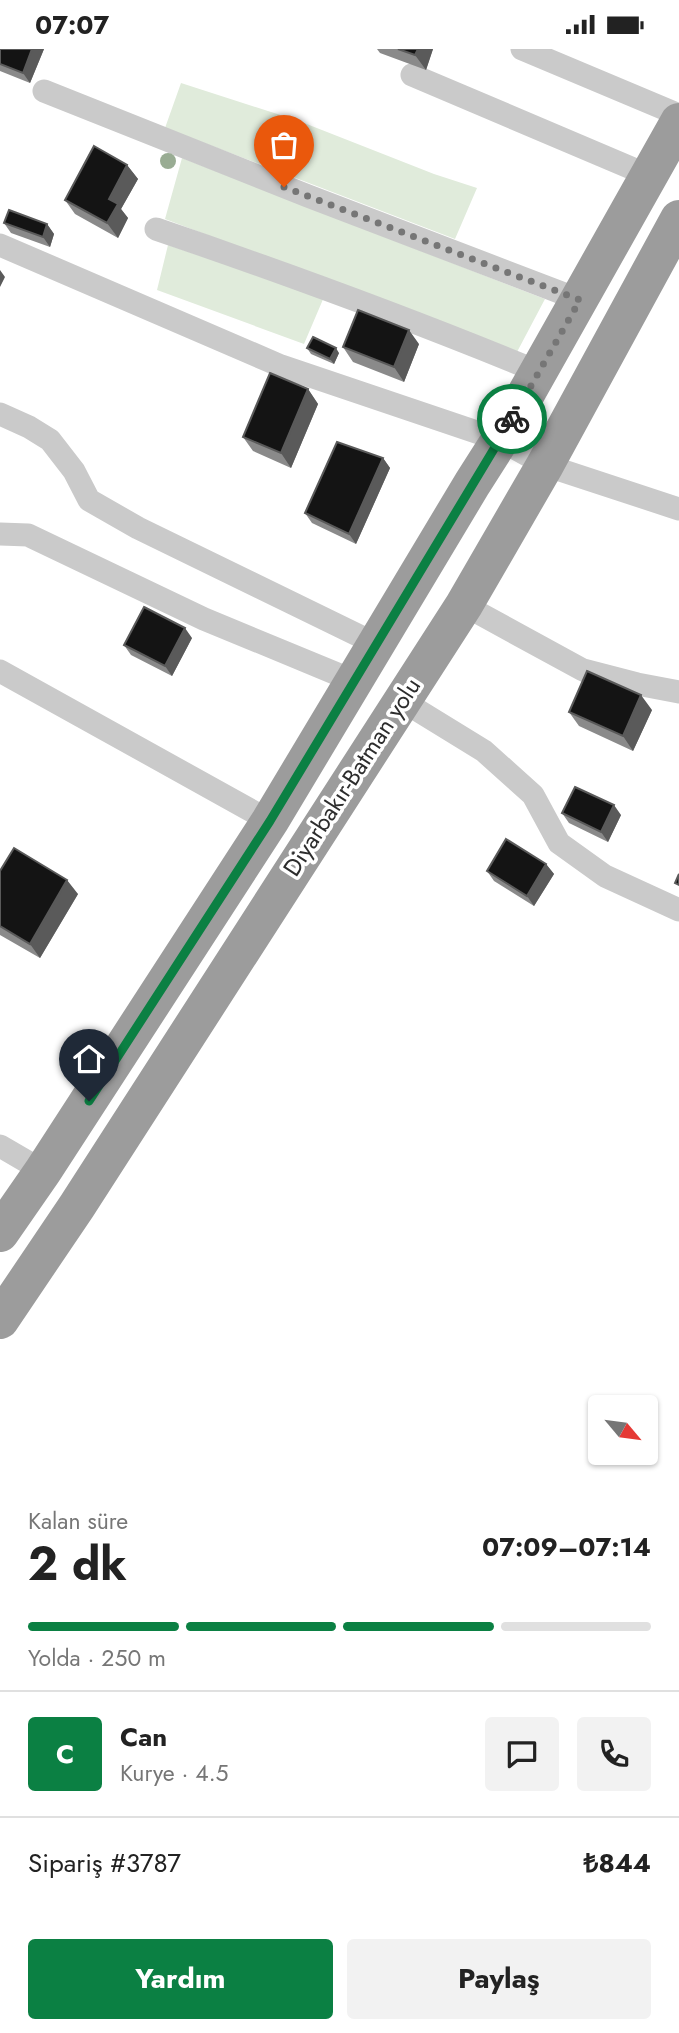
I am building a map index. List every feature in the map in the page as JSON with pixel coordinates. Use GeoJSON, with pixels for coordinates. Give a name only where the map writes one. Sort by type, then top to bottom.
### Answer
{"type":"FeatureCollection","features":[{"type":"Feature","properties":{"kind":"highway","name":"Diyarbakır-Batman yolu"},"geometry":{"type":"LineString","coordinates":[[0,1233],[270,821],[500,440],[679,122]]}},
{"type":"Feature","properties":{"kind":"highway","name":"Diyarbakır-Batman yolu"},"geometry":{"type":"LineString","coordinates":[[0,1320],[77,1206],[464,604],[545,465],[679,219]]}},
{"type":"Feature","properties":{"kind":"street"},"geometry":{"type":"LineString","coordinates":[[522,49],[679,115]]}},
{"type":"Feature","properties":{"kind":"street"},"geometry":{"type":"LineString","coordinates":[[412,75],[650,176]]}},
{"type":"Feature","properties":{"kind":"street"},"geometry":{"type":"LineString","coordinates":[[44,91],[580,300]]}},
{"type":"Feature","properties":{"kind":"street"},"geometry":{"type":"LineString","coordinates":[[156,229],[294,276],[433,328],[539,373]]}},
{"type":"Feature","properties":{"kind":"street"},"geometry":{"type":"LineString","coordinates":[[0,245],[281,366],[500,440],[545,465],[679,509]]}},
{"type":"Feature","properties":{"kind":"street"},"geometry":{"type":"LineString","coordinates":[[0,414],[50,440],[74,471],[89,500],[138,528],[376,645]]}},
{"type":"Feature","properties":{"kind":"street"},"geometry":{"type":"LineString","coordinates":[[0,521],[204,619],[354,681]]}},
{"type":"Feature","properties":{"kind":"street"},"geometry":{"type":"LineString","coordinates":[[0,534],[28,535]]}},
{"type":"Feature","properties":{"kind":"street"},"geometry":{"type":"LineString","coordinates":[[464,604],[583,670],[679,692]]}},
{"type":"Feature","properties":{"kind":"street"},"geometry":{"type":"LineString","coordinates":[[0,671],[270,821]]}},
{"type":"Feature","properties":{"kind":"street"},"geometry":{"type":"LineString","coordinates":[[401,700],[484,751],[533,795],[559,843],[605,876],[679,910]]}},
{"type":"Feature","properties":{"kind":"street"},"geometry":{"type":"LineString","coordinates":[[0,1146],[43,1171]]}},
{"type":"Feature","properties":{"kind":"green space"},"geometry":{"type":"Polygon","coordinates":[[[181,83],[299,121],[477,188],[455,239],[165,128],[181,83]]]}},
{"type":"Feature","properties":{"kind":"green space"},"geometry":{"type":"Polygon","coordinates":[[[182,158],[545,299],[517,352],[165,219],[182,158]]]}},
{"type":"Feature","properties":{"kind":"green space"},"geometry":{"type":"Polygon","coordinates":[[[168,245],[324,297],[304,344],[157,290],[168,245]]]}},
{"type":"Feature","properties":{"kind":"building"},"geometry":{"type":"Polygon","coordinates":[[[0,49],[32,49],[23,73],[0,64],[0,49]]]}},
{"type":"Feature","properties":{"kind":"building"},"geometry":{"type":"Polygon","coordinates":[[[398,49],[418,49],[415,55],[398,49]]]}},
{"type":"Feature","properties":{"kind":"building"},"geometry":{"type":"Polygon","coordinates":[[[94,146],[127,165],[109,199],[118,204],[107,223],[65,200],[94,146]]]}},
{"type":"Feature","properties":{"kind":"building"},"geometry":{"type":"Polygon","coordinates":[[[9,210],[47,224],[43,237],[4,223],[9,210]]]}},
{"type":"Feature","properties":{"kind":"building"},"geometry":{"type":"Polygon","coordinates":[[[358,310],[409,330],[394,367],[343,347],[358,310]]]}},
{"type":"Feature","properties":{"kind":"building"},"geometry":{"type":"Polygon","coordinates":[[[313,337],[336,348],[330,359],[307,348],[313,337]]]}},
{"type":"Feature","properties":{"kind":"building"},"geometry":{"type":"Polygon","coordinates":[[[270,373],[308,389],[281,453],[243,437],[270,373]]]}},
{"type":"Feature","properties":{"kind":"building"},"geometry":{"type":"Polygon","coordinates":[[[337,442],[383,458],[349,534],[305,513],[337,442]]]}},
{"type":"Feature","properties":{"kind":"building"},"geometry":{"type":"Polygon","coordinates":[[[144,607],[185,628],[165,666],[124,645],[144,607]]]}},
{"type":"Feature","properties":{"kind":"building"},"geometry":{"type":"Polygon","coordinates":[[[587,671],[641,695],[623,736],[569,712],[587,671]]]}},
{"type":"Feature","properties":{"kind":"building"},"geometry":{"type":"Polygon","coordinates":[[[575,787],[614,805],[601,832],[562,813],[575,787]]]}},
{"type":"Feature","properties":{"kind":"building"},"geometry":{"type":"Polygon","coordinates":[[[506,839],[546,864],[527,896],[487,871],[506,839]]]}},
{"type":"Feature","properties":{"kind":"building"},"geometry":{"type":"Polygon","coordinates":[[[14,848],[67,880],[30,944],[0,926],[0,871],[14,848]]]}},
{"type":"Feature","properties":{"kind":"way so far"},"geometry":{"type":"LineString","coordinates":[[284,187],[580,300],[512,419]]}},
{"type":"Feature","properties":{"kind":"route"},"geometry":{"type":"LineString","coordinates":[[89,1101],[270,821],[512,419]]}}]}
